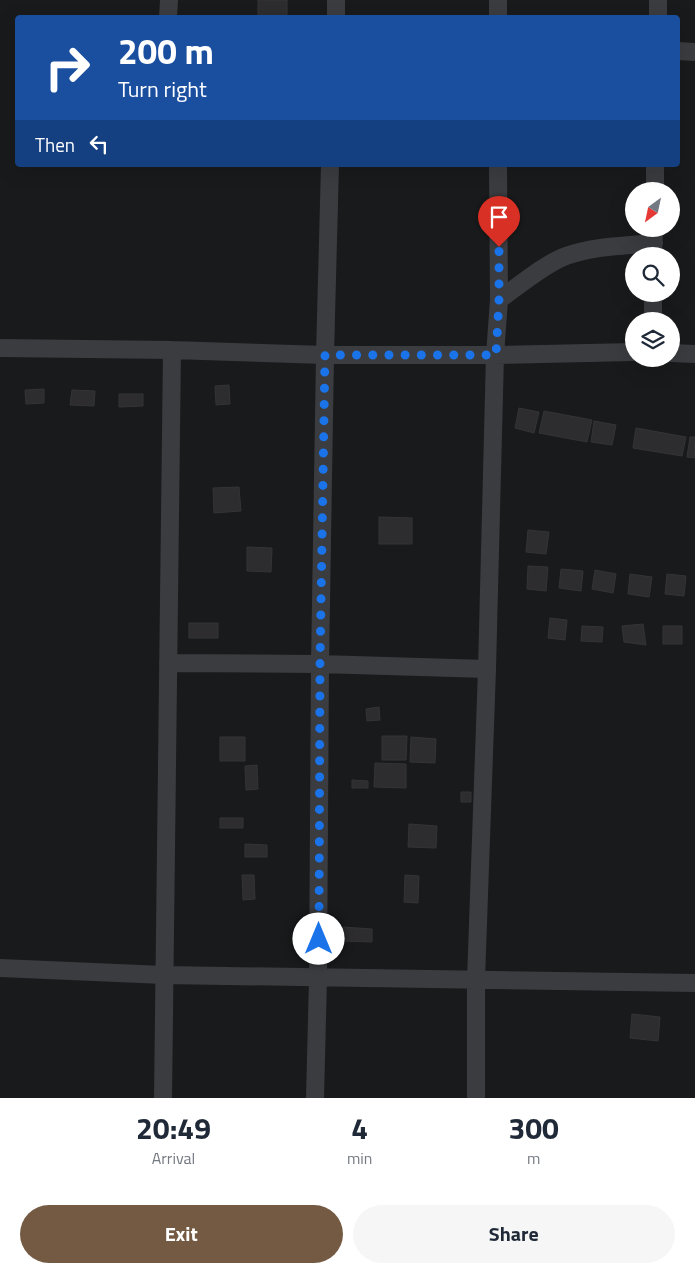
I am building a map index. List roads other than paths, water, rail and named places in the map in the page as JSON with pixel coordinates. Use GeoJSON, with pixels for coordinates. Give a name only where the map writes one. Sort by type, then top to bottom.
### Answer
{"type":"FeatureCollection","features":[{"type":"Feature","properties":{"kind":"street"},"geometry":{"type":"LineString","coordinates":[[168,15],[169,0]]}},
{"type":"Feature","properties":{"kind":"street"},"geometry":{"type":"LineString","coordinates":[[336,0],[336,15]]}},
{"type":"Feature","properties":{"kind":"street"},"geometry":{"type":"LineString","coordinates":[[498,0],[498,15]]}},
{"type":"Feature","properties":{"kind":"street"},"geometry":{"type":"LineString","coordinates":[[658,0],[658,15]]}},
{"type":"Feature","properties":{"kind":"street"},"geometry":{"type":"LineString","coordinates":[[680,52],[695,52]]}},
{"type":"Feature","properties":{"kind":"street"},"geometry":{"type":"LineString","coordinates":[[315,1098],[318,978],[320,664],[330,167]]}},
{"type":"Feature","properties":{"kind":"street"},"geometry":{"type":"LineString","coordinates":[[476,1098],[476,980],[499,300],[498,167]]}},
{"type":"Feature","properties":{"kind":"street"},"geometry":{"type":"LineString","coordinates":[[655,167],[655,182]]}},
{"type":"Feature","properties":{"kind":"street"},"geometry":{"type":"LineString","coordinates":[[499,300],[564,256],[585,250],[654,243]]}},
{"type":"Feature","properties":{"kind":"street"},"geometry":{"type":"LineString","coordinates":[[0,348],[172,350],[325,355],[496,355],[625,352]]}},
{"type":"Feature","properties":{"kind":"street"},"geometry":{"type":"LineString","coordinates":[[163,1098],[172,350]]}},
{"type":"Feature","properties":{"kind":"street"},"geometry":{"type":"LineString","coordinates":[[680,353],[695,354]]}},
{"type":"Feature","properties":{"kind":"street"},"geometry":{"type":"LineString","coordinates":[[168,663],[320,664],[487,669]]}},
{"type":"Feature","properties":{"kind":"street"},"geometry":{"type":"LineString","coordinates":[[0,968],[164,975],[695,983]]}}]}
